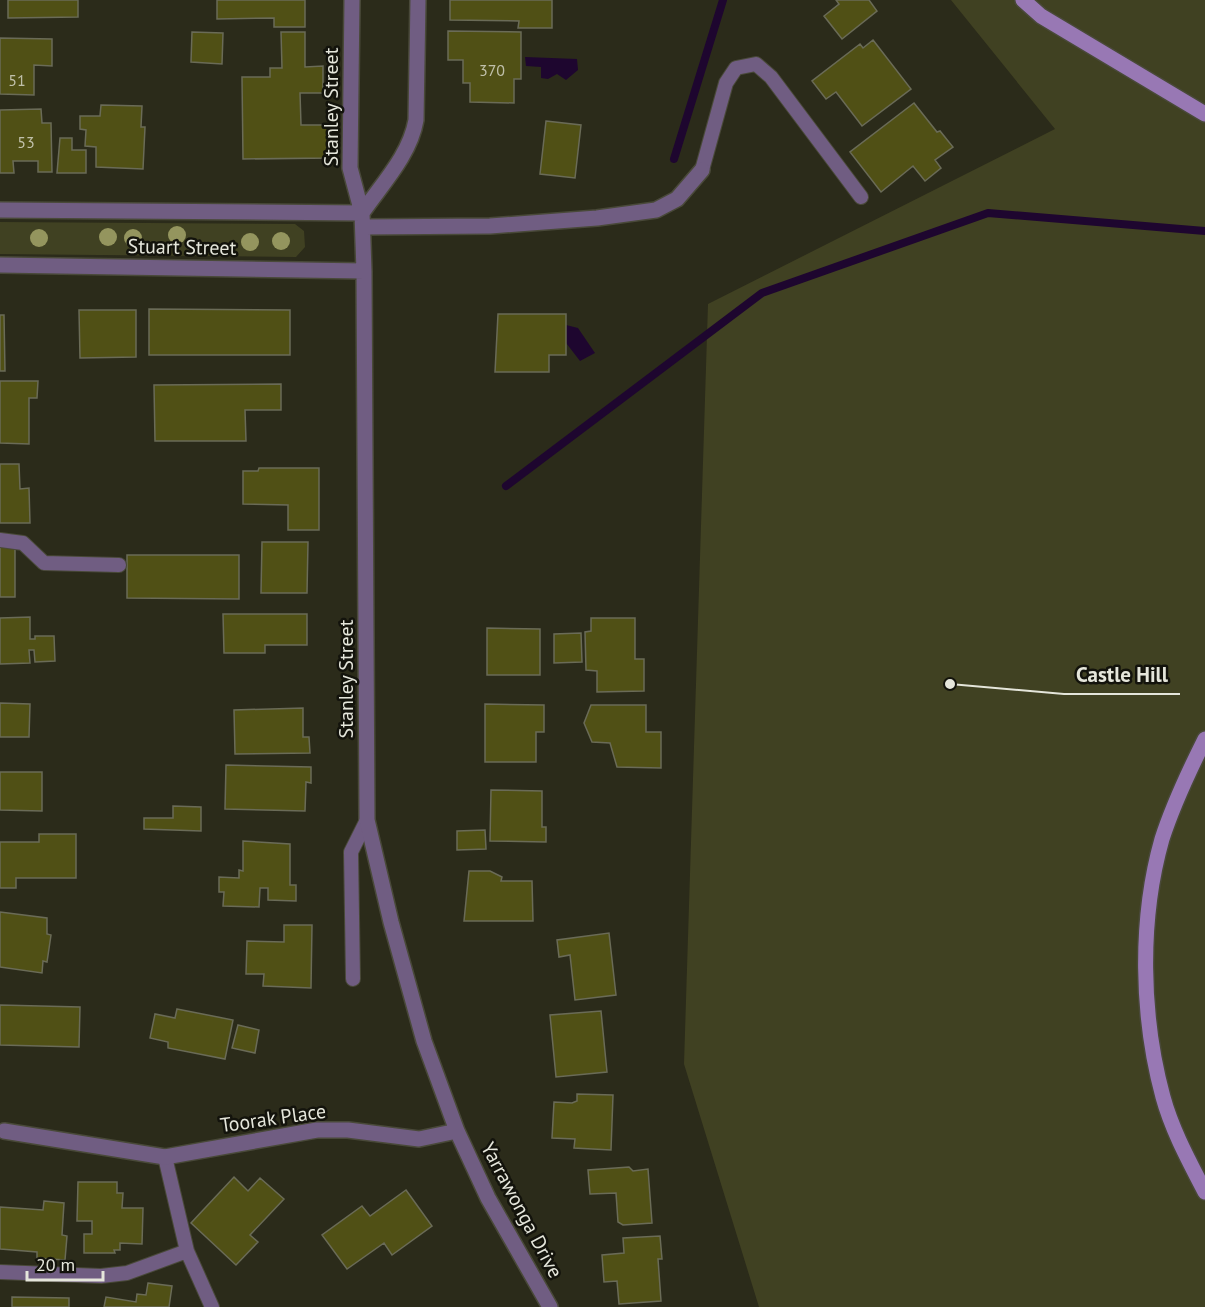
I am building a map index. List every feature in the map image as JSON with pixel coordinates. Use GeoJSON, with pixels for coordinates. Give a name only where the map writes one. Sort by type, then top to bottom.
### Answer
{"type":"FeatureCollection","features":[{"type":"Feature","properties":{"kind":"main road"},"geometry":{"type":"LineString","coordinates":[[1023,0],[1041,16],[1205,114]]}},
{"type":"Feature","properties":{"kind":"main road"},"geometry":{"type":"LineString","coordinates":[[1205,739],[1188,772],[1162,839],[1154,878],[1147,969],[1150,1045],[1163,1098],[1178,1139],[1205,1192]]}},
{"type":"Feature","properties":{"kind":"street","name":"Stanley Street"},"geometry":{"type":"LineString","coordinates":[[352,0],[350,168],[362,220],[364,271],[367,820],[391,922],[424,1041],[458,1131]]}},
{"type":"Feature","properties":{"kind":"street"},"geometry":{"type":"LineString","coordinates":[[362,220],[408,148],[413,135],[416,120],[418,0]]}},
{"type":"Feature","properties":{"kind":"street","name":"Stuart Street"},"geometry":{"type":"LineString","coordinates":[[0,210],[490,225],[597,218],[656,210],[677,199],[702,170]]}},
{"type":"Feature","properties":{"kind":"street","name":"Stuart Street"},"geometry":{"type":"LineString","coordinates":[[0,265],[364,271]]}},
{"type":"Feature","properties":{"kind":"street","name":"Toorak Place"},"geometry":{"type":"LineString","coordinates":[[2,1134],[165,1157],[317,1130],[348,1130],[419,1140],[458,1131]]}},
{"type":"Feature","properties":{"kind":"street","name":"Yarrawonga Drive"},"geometry":{"type":"LineString","coordinates":[[458,1131],[488,1198],[550,1307]]}},
{"type":"Feature","properties":{"kind":"lane"},"geometry":{"type":"LineString","coordinates":[[702,170],[726,83],[736,68],[756,64],[771,77],[861,197]]}},
{"type":"Feature","properties":{"kind":"lane"},"geometry":{"type":"LineString","coordinates":[[0,540],[23,543],[44,563],[119,565]]}},
{"type":"Feature","properties":{"kind":"lane"},"geometry":{"type":"LineString","coordinates":[[353,979],[351,852],[367,820]]}},
{"type":"Feature","properties":{"kind":"lane"},"geometry":{"type":"LineString","coordinates":[[165,1157],[187,1251],[212,1307]]}},
{"type":"Feature","properties":{"kind":"lane"},"geometry":{"type":"LineString","coordinates":[[0,1272],[101,1276],[127,1273],[187,1251]]}},
{"type":"Feature","properties":{"kind":"green space"},"geometry":{"type":"Polygon","coordinates":[[[951,0],[1205,0],[1205,1307],[759,1307],[684,1064],[708,304],[1055,129],[951,0]]]}},
{"type":"Feature","properties":{"kind":"green space"},"geometry":{"type":"Polygon","coordinates":[[[0,222],[295,224],[304,231],[305,247],[296,257],[0,254],[0,222]]]}},
{"type":"Feature","properties":{"kind":"shaded area"},"geometry":{"type":"Polygon","coordinates":[[[525,57],[577,59],[578,70],[566,80],[557,74],[548,79],[541,78],[541,67],[526,66],[525,57]]]}},
{"type":"Feature","properties":{"kind":"shaded area"},"geometry":{"type":"Polygon","coordinates":[[[562,324],[578,328],[595,353],[580,361],[563,339],[562,324]]]}},
{"type":"Feature","properties":{"kind":"building"},"geometry":{"type":"Polygon","coordinates":[[[8,0],[78,0],[78,17],[8,18],[8,0]]]}},
{"type":"Feature","properties":{"kind":"building"},"geometry":{"type":"Polygon","coordinates":[[[217,0],[305,0],[305,27],[274,27],[274,18],[217,19],[217,0]]]}},
{"type":"Feature","properties":{"kind":"building"},"geometry":{"type":"Polygon","coordinates":[[[450,0],[552,0],[552,28],[518,28],[519,21],[450,20],[450,0]]]}},
{"type":"Feature","properties":{"kind":"building"},"geometry":{"type":"Polygon","coordinates":[[[836,0],[869,0],[877,11],[842,39],[824,16],[839,4],[836,0]]]}},
{"type":"Feature","properties":{"kind":"building"},"geometry":{"type":"Polygon","coordinates":[[[448,31],[521,32],[521,79],[514,79],[514,103],[470,102],[470,83],[463,83],[463,60],[448,60],[448,31]]]}},
{"type":"Feature","properties":{"kind":"building"},"geometry":{"type":"Polygon","coordinates":[[[192,32],[223,33],[222,64],[191,62],[192,32]]]}},
{"type":"Feature","properties":{"kind":"building"},"geometry":{"type":"Polygon","coordinates":[[[281,32],[305,32],[305,67],[323,66],[323,93],[300,93],[301,125],[330,125],[331,158],[243,159],[242,77],[270,77],[270,68],[282,68],[281,32]]]}},
{"type":"Feature","properties":{"kind":"building"},"geometry":{"type":"Polygon","coordinates":[[[0,38],[52,39],[52,66],[34,65],[34,95],[0,94],[0,38]]]}},
{"type":"Feature","properties":{"kind":"building"},"geometry":{"type":"Polygon","coordinates":[[[873,40],[911,89],[862,126],[836,92],[826,99],[812,81],[860,44],[863,48],[873,40]]]}},
{"type":"Feature","properties":{"kind":"building"},"geometry":{"type":"Polygon","coordinates":[[[914,103],[937,132],[940,131],[953,147],[935,160],[941,168],[925,181],[913,166],[881,192],[850,152],[914,103]]]}},
{"type":"Feature","properties":{"kind":"building"},"geometry":{"type":"Polygon","coordinates":[[[101,105],[142,106],[141,127],[145,127],[143,169],[96,167],[96,147],[85,146],[86,130],[80,129],[80,116],[100,116],[101,105]]]}},
{"type":"Feature","properties":{"kind":"building"},"geometry":{"type":"Polygon","coordinates":[[[41,109],[42,123],[51,123],[52,172],[38,172],[38,161],[13,161],[14,173],[0,173],[0,110],[41,109]]]}},
{"type":"Feature","properties":{"kind":"building"},"geometry":{"type":"Polygon","coordinates":[[[546,121],[581,125],[575,178],[540,174],[546,121]]]}},
{"type":"Feature","properties":{"kind":"building"},"geometry":{"type":"Polygon","coordinates":[[[60,138],[72,138],[72,150],[86,150],[86,173],[57,173],[60,138]]]}},
{"type":"Feature","properties":{"kind":"building"},"geometry":{"type":"Polygon","coordinates":[[[149,309],[290,310],[290,355],[149,355],[149,309]]]}},
{"type":"Feature","properties":{"kind":"building"},"geometry":{"type":"Polygon","coordinates":[[[79,310],[136,310],[136,357],[80,358],[79,310]]]}},
{"type":"Feature","properties":{"kind":"building"},"geometry":{"type":"Polygon","coordinates":[[[498,314],[566,314],[566,355],[549,355],[549,372],[495,372],[498,314]]]}},
{"type":"Feature","properties":{"kind":"building"},"geometry":{"type":"Polygon","coordinates":[[[0,315],[4,315],[5,371],[0,371],[0,315]]]}},
{"type":"Feature","properties":{"kind":"building"},"geometry":{"type":"Polygon","coordinates":[[[0,381],[38,381],[37,398],[29,398],[29,444],[0,443],[0,381]]]}},
{"type":"Feature","properties":{"kind":"building"},"geometry":{"type":"Polygon","coordinates":[[[281,384],[281,410],[245,410],[246,441],[155,441],[154,385],[281,384]]]}},
{"type":"Feature","properties":{"kind":"building"},"geometry":{"type":"Polygon","coordinates":[[[0,464],[19,464],[20,489],[29,488],[30,523],[0,523],[0,464]]]}},
{"type":"Feature","properties":{"kind":"building"},"geometry":{"type":"Polygon","coordinates":[[[259,468],[319,468],[319,530],[288,530],[288,505],[243,504],[243,471],[258,471],[259,468]]]}},
{"type":"Feature","properties":{"kind":"building"},"geometry":{"type":"Polygon","coordinates":[[[262,542],[308,542],[307,593],[261,593],[262,542]]]}},
{"type":"Feature","properties":{"kind":"building"},"geometry":{"type":"Polygon","coordinates":[[[0,546],[15,547],[15,597],[0,597],[0,546]]]}},
{"type":"Feature","properties":{"kind":"building"},"geometry":{"type":"Polygon","coordinates":[[[127,555],[239,555],[239,599],[127,598],[127,555]]]}},
{"type":"Feature","properties":{"kind":"building"},"geometry":{"type":"Polygon","coordinates":[[[223,614],[307,614],[307,645],[265,645],[265,653],[224,653],[223,614]]]}},
{"type":"Feature","properties":{"kind":"building"},"geometry":{"type":"Polygon","coordinates":[[[30,617],[30,639],[35,639],[35,636],[54,636],[55,661],[35,662],[34,650],[29,650],[30,663],[0,664],[0,618],[30,617]]]}},
{"type":"Feature","properties":{"kind":"building"},"geometry":{"type":"Polygon","coordinates":[[[591,618],[635,618],[635,659],[644,659],[644,691],[597,692],[597,671],[586,670],[585,632],[591,631],[591,618]]]}},
{"type":"Feature","properties":{"kind":"building"},"geometry":{"type":"Polygon","coordinates":[[[487,628],[540,629],[540,675],[487,675],[487,628]]]}},
{"type":"Feature","properties":{"kind":"building"},"geometry":{"type":"Polygon","coordinates":[[[581,633],[582,662],[554,663],[554,634],[581,633]]]}},
{"type":"Feature","properties":{"kind":"building"},"geometry":{"type":"Polygon","coordinates":[[[0,703],[30,704],[29,737],[0,737],[0,703]]]}},
{"type":"Feature","properties":{"kind":"building"},"geometry":{"type":"Polygon","coordinates":[[[485,704],[544,705],[544,732],[536,732],[536,762],[485,762],[485,704]]]}},
{"type":"Feature","properties":{"kind":"building"},"geometry":{"type":"Polygon","coordinates":[[[591,705],[646,705],[646,732],[661,732],[661,768],[617,767],[610,743],[592,742],[584,723],[591,705]]]}},
{"type":"Feature","properties":{"kind":"building"},"geometry":{"type":"Polygon","coordinates":[[[303,708],[303,737],[309,737],[310,753],[235,754],[234,710],[303,708]]]}},
{"type":"Feature","properties":{"kind":"building"},"geometry":{"type":"Polygon","coordinates":[[[226,765],[311,767],[311,783],[306,782],[305,811],[225,809],[226,765]]]}},
{"type":"Feature","properties":{"kind":"building"},"geometry":{"type":"Polygon","coordinates":[[[0,772],[42,772],[42,811],[0,810],[0,772]]]}},
{"type":"Feature","properties":{"kind":"building"},"geometry":{"type":"Polygon","coordinates":[[[491,790],[542,791],[542,827],[546,827],[546,842],[490,841],[491,790]]]}},
{"type":"Feature","properties":{"kind":"building"},"geometry":{"type":"Polygon","coordinates":[[[173,806],[201,807],[201,831],[144,829],[144,818],[173,818],[173,806]]]}},
{"type":"Feature","properties":{"kind":"building"},"geometry":{"type":"Polygon","coordinates":[[[485,830],[486,849],[457,850],[457,831],[485,830]]]}},
{"type":"Feature","properties":{"kind":"building"},"geometry":{"type":"Polygon","coordinates":[[[39,834],[76,834],[76,878],[16,878],[16,888],[0,888],[0,842],[39,842],[39,834]]]}},
{"type":"Feature","properties":{"kind":"building"},"geometry":{"type":"Polygon","coordinates":[[[243,841],[290,844],[290,885],[296,885],[296,901],[268,900],[268,888],[260,888],[259,907],[223,906],[224,892],[219,892],[219,877],[239,878],[239,870],[243,871],[243,841]]]}},
{"type":"Feature","properties":{"kind":"building"},"geometry":{"type":"Polygon","coordinates":[[[469,871],[490,871],[502,877],[501,881],[532,881],[533,921],[464,921],[469,871]]]}},
{"type":"Feature","properties":{"kind":"building"},"geometry":{"type":"Polygon","coordinates":[[[0,912],[47,918],[47,934],[51,935],[47,962],[43,961],[42,973],[0,967],[0,912]]]}},
{"type":"Feature","properties":{"kind":"building"},"geometry":{"type":"Polygon","coordinates":[[[284,925],[312,925],[311,988],[263,986],[264,974],[246,974],[247,941],[284,942],[284,925]]]}},
{"type":"Feature","properties":{"kind":"building"},"geometry":{"type":"Polygon","coordinates":[[[609,933],[616,995],[575,1000],[570,955],[559,957],[557,940],[609,933]]]}},
{"type":"Feature","properties":{"kind":"building"},"geometry":{"type":"Polygon","coordinates":[[[0,1005],[80,1007],[79,1047],[0,1045],[0,1005]]]}},
{"type":"Feature","properties":{"kind":"building"},"geometry":{"type":"Polygon","coordinates":[[[177,1009],[233,1020],[225,1059],[168,1048],[168,1042],[150,1038],[155,1014],[175,1018],[177,1009]]]}},
{"type":"Feature","properties":{"kind":"building"},"geometry":{"type":"Polygon","coordinates":[[[601,1011],[607,1072],[556,1077],[550,1015],[601,1011]]]}},
{"type":"Feature","properties":{"kind":"building"},"geometry":{"type":"Polygon","coordinates":[[[238,1025],[259,1030],[255,1053],[232,1048],[238,1025]]]}},
{"type":"Feature","properties":{"kind":"building"},"geometry":{"type":"Polygon","coordinates":[[[577,1094],[613,1095],[611,1150],[574,1148],[575,1139],[552,1138],[554,1102],[572,1103],[577,1101],[577,1094]]]}},
{"type":"Feature","properties":{"kind":"building"},"geometry":{"type":"Polygon","coordinates":[[[629,1167],[633,1171],[648,1169],[652,1223],[623,1225],[618,1222],[616,1193],[590,1194],[588,1170],[629,1167]]]}},
{"type":"Feature","properties":{"kind":"building"},"geometry":{"type":"Polygon","coordinates":[[[234,1177],[248,1191],[260,1178],[284,1199],[250,1235],[258,1242],[236,1265],[191,1223],[234,1177]]]}},
{"type":"Feature","properties":{"kind":"building"},"geometry":{"type":"Polygon","coordinates":[[[78,1182],[117,1182],[117,1193],[123,1193],[122,1208],[143,1208],[142,1244],[120,1243],[120,1250],[114,1250],[115,1253],[84,1253],[84,1234],[92,1234],[92,1221],[77,1221],[78,1182]]]}},
{"type":"Feature","properties":{"kind":"building"},"geometry":{"type":"Polygon","coordinates":[[[406,1190],[432,1226],[392,1255],[384,1243],[347,1269],[322,1235],[362,1206],[370,1216],[406,1190]]]}},
{"type":"Feature","properties":{"kind":"building"},"geometry":{"type":"Polygon","coordinates":[[[44,1201],[64,1203],[62,1235],[67,1236],[65,1260],[37,1258],[37,1252],[0,1249],[0,1207],[43,1210],[44,1201]]]}},
{"type":"Feature","properties":{"kind":"building"},"geometry":{"type":"Polygon","coordinates":[[[660,1236],[662,1259],[658,1259],[661,1301],[619,1304],[617,1281],[604,1282],[602,1255],[624,1253],[623,1238],[660,1236]]]}},
{"type":"Feature","properties":{"kind":"building"},"geometry":{"type":"Polygon","coordinates":[[[148,1283],[172,1286],[169,1307],[104,1307],[106,1297],[136,1302],[137,1294],[146,1295],[148,1283]]]}},
{"type":"Feature","properties":{"kind":"building"},"geometry":{"type":"Polygon","coordinates":[[[12,1297],[69,1298],[69,1307],[12,1307],[12,1297]]]}},
{"type":"Feature","properties":{"kind":"waterway"},"geometry":{"type":"LineString","coordinates":[[674,159],[723,0]]}},
{"type":"Feature","properties":{"kind":"waterway"},"geometry":{"type":"LineString","coordinates":[[506,486],[762,293],[988,213],[1205,231]]}},
{"type":"Feature","properties":{"kind":"place","name":"Castle Hill"},"geometry":{"type":"Point","coordinates":[950,684]}}]}
